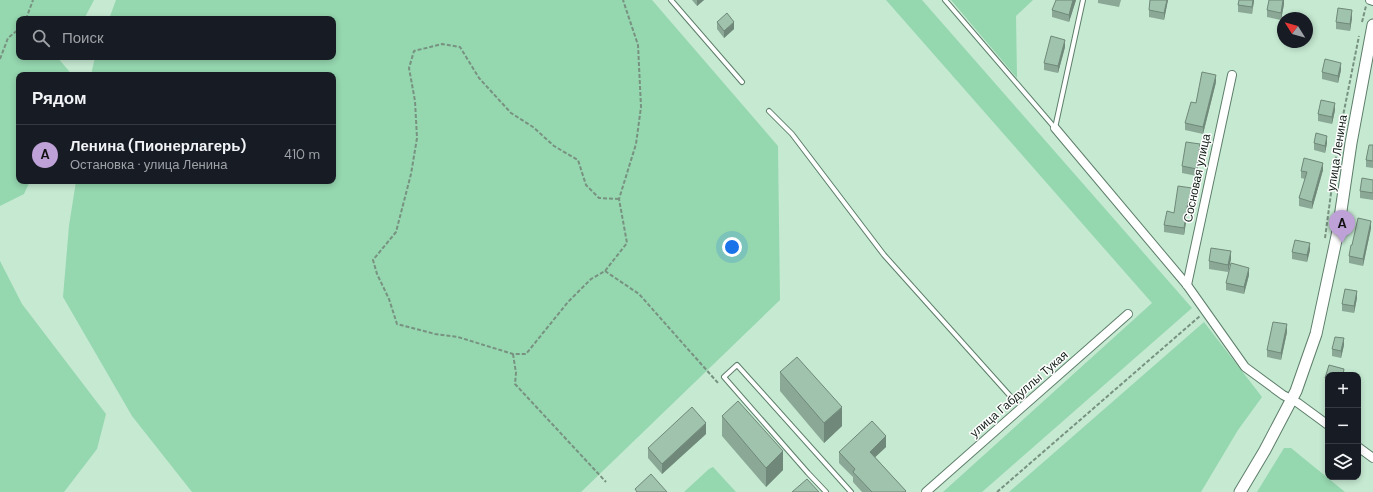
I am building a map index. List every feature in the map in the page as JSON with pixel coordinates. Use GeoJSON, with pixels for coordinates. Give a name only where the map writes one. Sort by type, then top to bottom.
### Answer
{"type":"FeatureCollection","features":[{"type":"Feature","properties":{"kind":"street"},"geometry":{"type":"LineString","coordinates":[[1368,0],[1373,1]]}},
{"type":"Feature","properties":{"kind":"street","name":"улица Ленина"},"geometry":{"type":"LineString","coordinates":[[1240,492],[1292,400],[1316,334],[1338,231],[1368,24]]}},
{"type":"Feature","properties":{"kind":"street","name":"Сосновая улица"},"geometry":{"type":"LineString","coordinates":[[1186,285],[1232,75]]}},
{"type":"Feature","properties":{"kind":"street"},"geometry":{"type":"LineString","coordinates":[[1055,128],[1186,285],[1245,367],[1325,423]]}},
{"type":"Feature","properties":{"kind":"street","name":"улица Габдуллы Тукая"},"geometry":{"type":"LineString","coordinates":[[926,492],[1128,314]]}},
{"type":"Feature","properties":{"kind":"street"},"geometry":{"type":"LineString","coordinates":[[1361,449],[1373,458]]}},
{"type":"Feature","properties":{"kind":"lane"},"geometry":{"type":"LineString","coordinates":[[671,0],[742,82]]}},
{"type":"Feature","properties":{"kind":"lane"},"geometry":{"type":"LineString","coordinates":[[944,0],[1055,128]]}},
{"type":"Feature","properties":{"kind":"lane"},"geometry":{"type":"LineString","coordinates":[[1055,128],[1083,0]]}},
{"type":"Feature","properties":{"kind":"lane"},"geometry":{"type":"LineString","coordinates":[[769,111],[792,134],[884,255],[1012,398]]}},
{"type":"Feature","properties":{"kind":"lane"},"geometry":{"type":"LineString","coordinates":[[826,492],[724,377],[737,365],[851,492]]}},
{"type":"Feature","properties":{"kind":"path"},"geometry":{"type":"LineString","coordinates":[[27,16],[33,0]]}},
{"type":"Feature","properties":{"kind":"path"},"geometry":{"type":"LineString","coordinates":[[619,199],[599,198],[586,186],[578,160],[554,146],[532,127],[511,113],[479,78],[460,47],[442,44],[414,51],[409,68],[415,101],[417,138],[411,174],[396,232],[373,260],[377,274],[389,299],[396,324],[435,334],[458,336],[512,354],[526,354],[568,302],[591,279],[605,271],[627,243],[619,199],[636,144],[641,107],[638,45],[623,0]]}},
{"type":"Feature","properties":{"kind":"path"},"geometry":{"type":"LineString","coordinates":[[1368,0],[1368,24]]}},
{"type":"Feature","properties":{"kind":"path"},"geometry":{"type":"LineString","coordinates":[[1325,238],[1338,141],[1361,30]]}},
{"type":"Feature","properties":{"kind":"path"},"geometry":{"type":"LineString","coordinates":[[0,59],[8,38],[16,31]]}},
{"type":"Feature","properties":{"kind":"path"},"geometry":{"type":"LineString","coordinates":[[605,271],[639,294],[718,383]]}},
{"type":"Feature","properties":{"kind":"path"},"geometry":{"type":"LineString","coordinates":[[997,492],[1205,312]]}},
{"type":"Feature","properties":{"kind":"path"},"geometry":{"type":"LineString","coordinates":[[512,354],[516,372],[515,384],[606,482]]}},
{"type":"Feature","properties":{"kind":"green space"},"geometry":{"type":"Polygon","coordinates":[[[0,0],[94,0],[86,16],[16,16],[16,60],[60,60],[69,72],[16,72],[16,184],[29,184],[24,194],[0,206],[0,0]]]}},
{"type":"Feature","properties":{"kind":"green space"},"geometry":{"type":"Polygon","coordinates":[[[116,0],[652,0],[778,146],[780,300],[581,492],[192,492],[132,416],[63,297],[69,226],[76,184],[336,184],[336,72],[92,72],[94,60],[336,60],[336,16],[110,16],[116,0]]]}},
{"type":"Feature","properties":{"kind":"green space"},"geometry":{"type":"Polygon","coordinates":[[[886,0],[922,0],[1192,308],[982,492],[943,492],[1152,303],[886,0]]]}},
{"type":"Feature","properties":{"kind":"green space"},"geometry":{"type":"Polygon","coordinates":[[[951,0],[1033,0],[1016,16],[1017,78],[951,0]]]}},
{"type":"Feature","properties":{"kind":"green space"},"geometry":{"type":"Polygon","coordinates":[[[0,261],[22,304],[106,414],[97,449],[64,492],[0,492],[0,261]]]}},
{"type":"Feature","properties":{"kind":"green space"},"geometry":{"type":"Polygon","coordinates":[[[1204,322],[1262,397],[1238,430],[1201,492],[1009,492],[1204,322]]]}},
{"type":"Feature","properties":{"kind":"green space"},"geometry":{"type":"Polygon","coordinates":[[[1284,448],[1291,448],[1325,476],[1325,480],[1330,480],[1345,492],[1257,492],[1284,448]]]}},
{"type":"Feature","properties":{"kind":"green space"},"geometry":{"type":"Polygon","coordinates":[[[713,467],[736,492],[684,492],[709,469],[713,467]]]}},
{"type":"Feature","properties":{"kind":"building"},"geometry":{"type":"Polygon","coordinates":[[[1056,0],[1073,0],[1069,15],[1052,10],[1056,0]]]}},
{"type":"Feature","properties":{"kind":"building"},"geometry":{"type":"Polygon","coordinates":[[[1150,0],[1167,0],[1164,13],[1149,10],[1150,0]]]}},
{"type":"Feature","properties":{"kind":"building"},"geometry":{"type":"Polygon","coordinates":[[[1239,0],[1253,0],[1252,7],[1238,5],[1239,0]]]}},
{"type":"Feature","properties":{"kind":"building"},"geometry":{"type":"Polygon","coordinates":[[[1269,0],[1283,0],[1281,12],[1267,10],[1269,0]]]}},
{"type":"Feature","properties":{"kind":"building"},"geometry":{"type":"Polygon","coordinates":[[[1338,8],[1352,10],[1350,24],[1336,22],[1338,8]]]}},
{"type":"Feature","properties":{"kind":"building"},"geometry":{"type":"Polygon","coordinates":[[[727,13],[734,22],[724,31],[717,22],[727,13]]]}},
{"type":"Feature","properties":{"kind":"building"},"geometry":{"type":"Polygon","coordinates":[[[1051,36],[1065,40],[1058,66],[1044,63],[1051,36]]]}},
{"type":"Feature","properties":{"kind":"building"},"geometry":{"type":"Polygon","coordinates":[[[1325,59],[1341,63],[1338,76],[1322,72],[1325,59]]]}},
{"type":"Feature","properties":{"kind":"building"},"geometry":{"type":"Polygon","coordinates":[[[1202,72],[1216,75],[1203,127],[1185,123],[1191,102],[1196,103],[1202,72]]]}},
{"type":"Feature","properties":{"kind":"building"},"geometry":{"type":"Polygon","coordinates":[[[1321,100],[1335,103],[1332,117],[1318,114],[1321,100]]]}},
{"type":"Feature","properties":{"kind":"building"},"geometry":{"type":"Polygon","coordinates":[[[1316,133],[1327,136],[1325,146],[1314,143],[1316,133]]]}},
{"type":"Feature","properties":{"kind":"building"},"geometry":{"type":"Polygon","coordinates":[[[1186,142],[1200,144],[1197,169],[1182,166],[1186,142]]]}},
{"type":"Feature","properties":{"kind":"building"},"geometry":{"type":"Polygon","coordinates":[[[1369,145],[1373,145],[1373,161],[1366,160],[1369,145]]]}},
{"type":"Feature","properties":{"kind":"building"},"geometry":{"type":"Polygon","coordinates":[[[1304,158],[1323,163],[1312,202],[1299,198],[1307,172],[1301,171],[1304,158]]]}},
{"type":"Feature","properties":{"kind":"building"},"geometry":{"type":"Polygon","coordinates":[[[1362,178],[1373,180],[1373,193],[1360,191],[1362,178]]]}},
{"type":"Feature","properties":{"kind":"building"},"geometry":{"type":"Polygon","coordinates":[[[1178,186],[1192,188],[1184,228],[1164,225],[1167,211],[1174,213],[1178,186]]]}},
{"type":"Feature","properties":{"kind":"building"},"geometry":{"type":"Polygon","coordinates":[[[1358,218],[1371,221],[1363,259],[1349,256],[1358,218]]]}},
{"type":"Feature","properties":{"kind":"building"},"geometry":{"type":"Polygon","coordinates":[[[1295,240],[1310,243],[1307,255],[1292,252],[1295,240]]]}},
{"type":"Feature","properties":{"kind":"building"},"geometry":{"type":"Polygon","coordinates":[[[1211,248],[1231,251],[1228,265],[1209,261],[1211,248]]]}},
{"type":"Feature","properties":{"kind":"building"},"geometry":{"type":"Polygon","coordinates":[[[1231,263],[1249,268],[1244,287],[1226,283],[1231,263]]]}},
{"type":"Feature","properties":{"kind":"building"},"geometry":{"type":"Polygon","coordinates":[[[1345,289],[1357,291],[1354,306],[1342,304],[1345,289]]]}},
{"type":"Feature","properties":{"kind":"building"},"geometry":{"type":"Polygon","coordinates":[[[1273,322],[1287,324],[1281,353],[1267,350],[1273,322]]]}},
{"type":"Feature","properties":{"kind":"building"},"geometry":{"type":"Polygon","coordinates":[[[1335,337],[1344,338],[1341,351],[1332,349],[1335,337]]]}},
{"type":"Feature","properties":{"kind":"building"},"geometry":{"type":"Polygon","coordinates":[[[797,357],[842,407],[824,423],[780,372],[797,357]]]}},
{"type":"Feature","properties":{"kind":"building"},"geometry":{"type":"Polygon","coordinates":[[[1329,365],[1344,369],[1344,372],[1327,372],[1329,365]]]}},
{"type":"Feature","properties":{"kind":"building"},"geometry":{"type":"Polygon","coordinates":[[[738,401],[783,451],[766,468],[722,416],[738,401]]]}},
{"type":"Feature","properties":{"kind":"building"},"geometry":{"type":"Polygon","coordinates":[[[692,407],[706,423],[662,464],[648,448],[692,407]]]}},
{"type":"Feature","properties":{"kind":"building"},"geometry":{"type":"Polygon","coordinates":[[[872,421],[886,436],[870,452],[906,491],[905,492],[872,492],[853,472],[855,469],[839,452],[872,421]]]}},
{"type":"Feature","properties":{"kind":"building"},"geometry":{"type":"Polygon","coordinates":[[[651,474],[667,492],[637,492],[635,489],[651,474]]]}},
{"type":"Feature","properties":{"kind":"building"},"geometry":{"type":"Polygon","coordinates":[[[807,479],[819,492],[792,492],[807,479]]]}},
{"type":"Feature","properties":{"kind":"place","name":"Ленина (Пионерлагерь)"},"geometry":{"type":"Point","coordinates":[1342,243]}}]}
